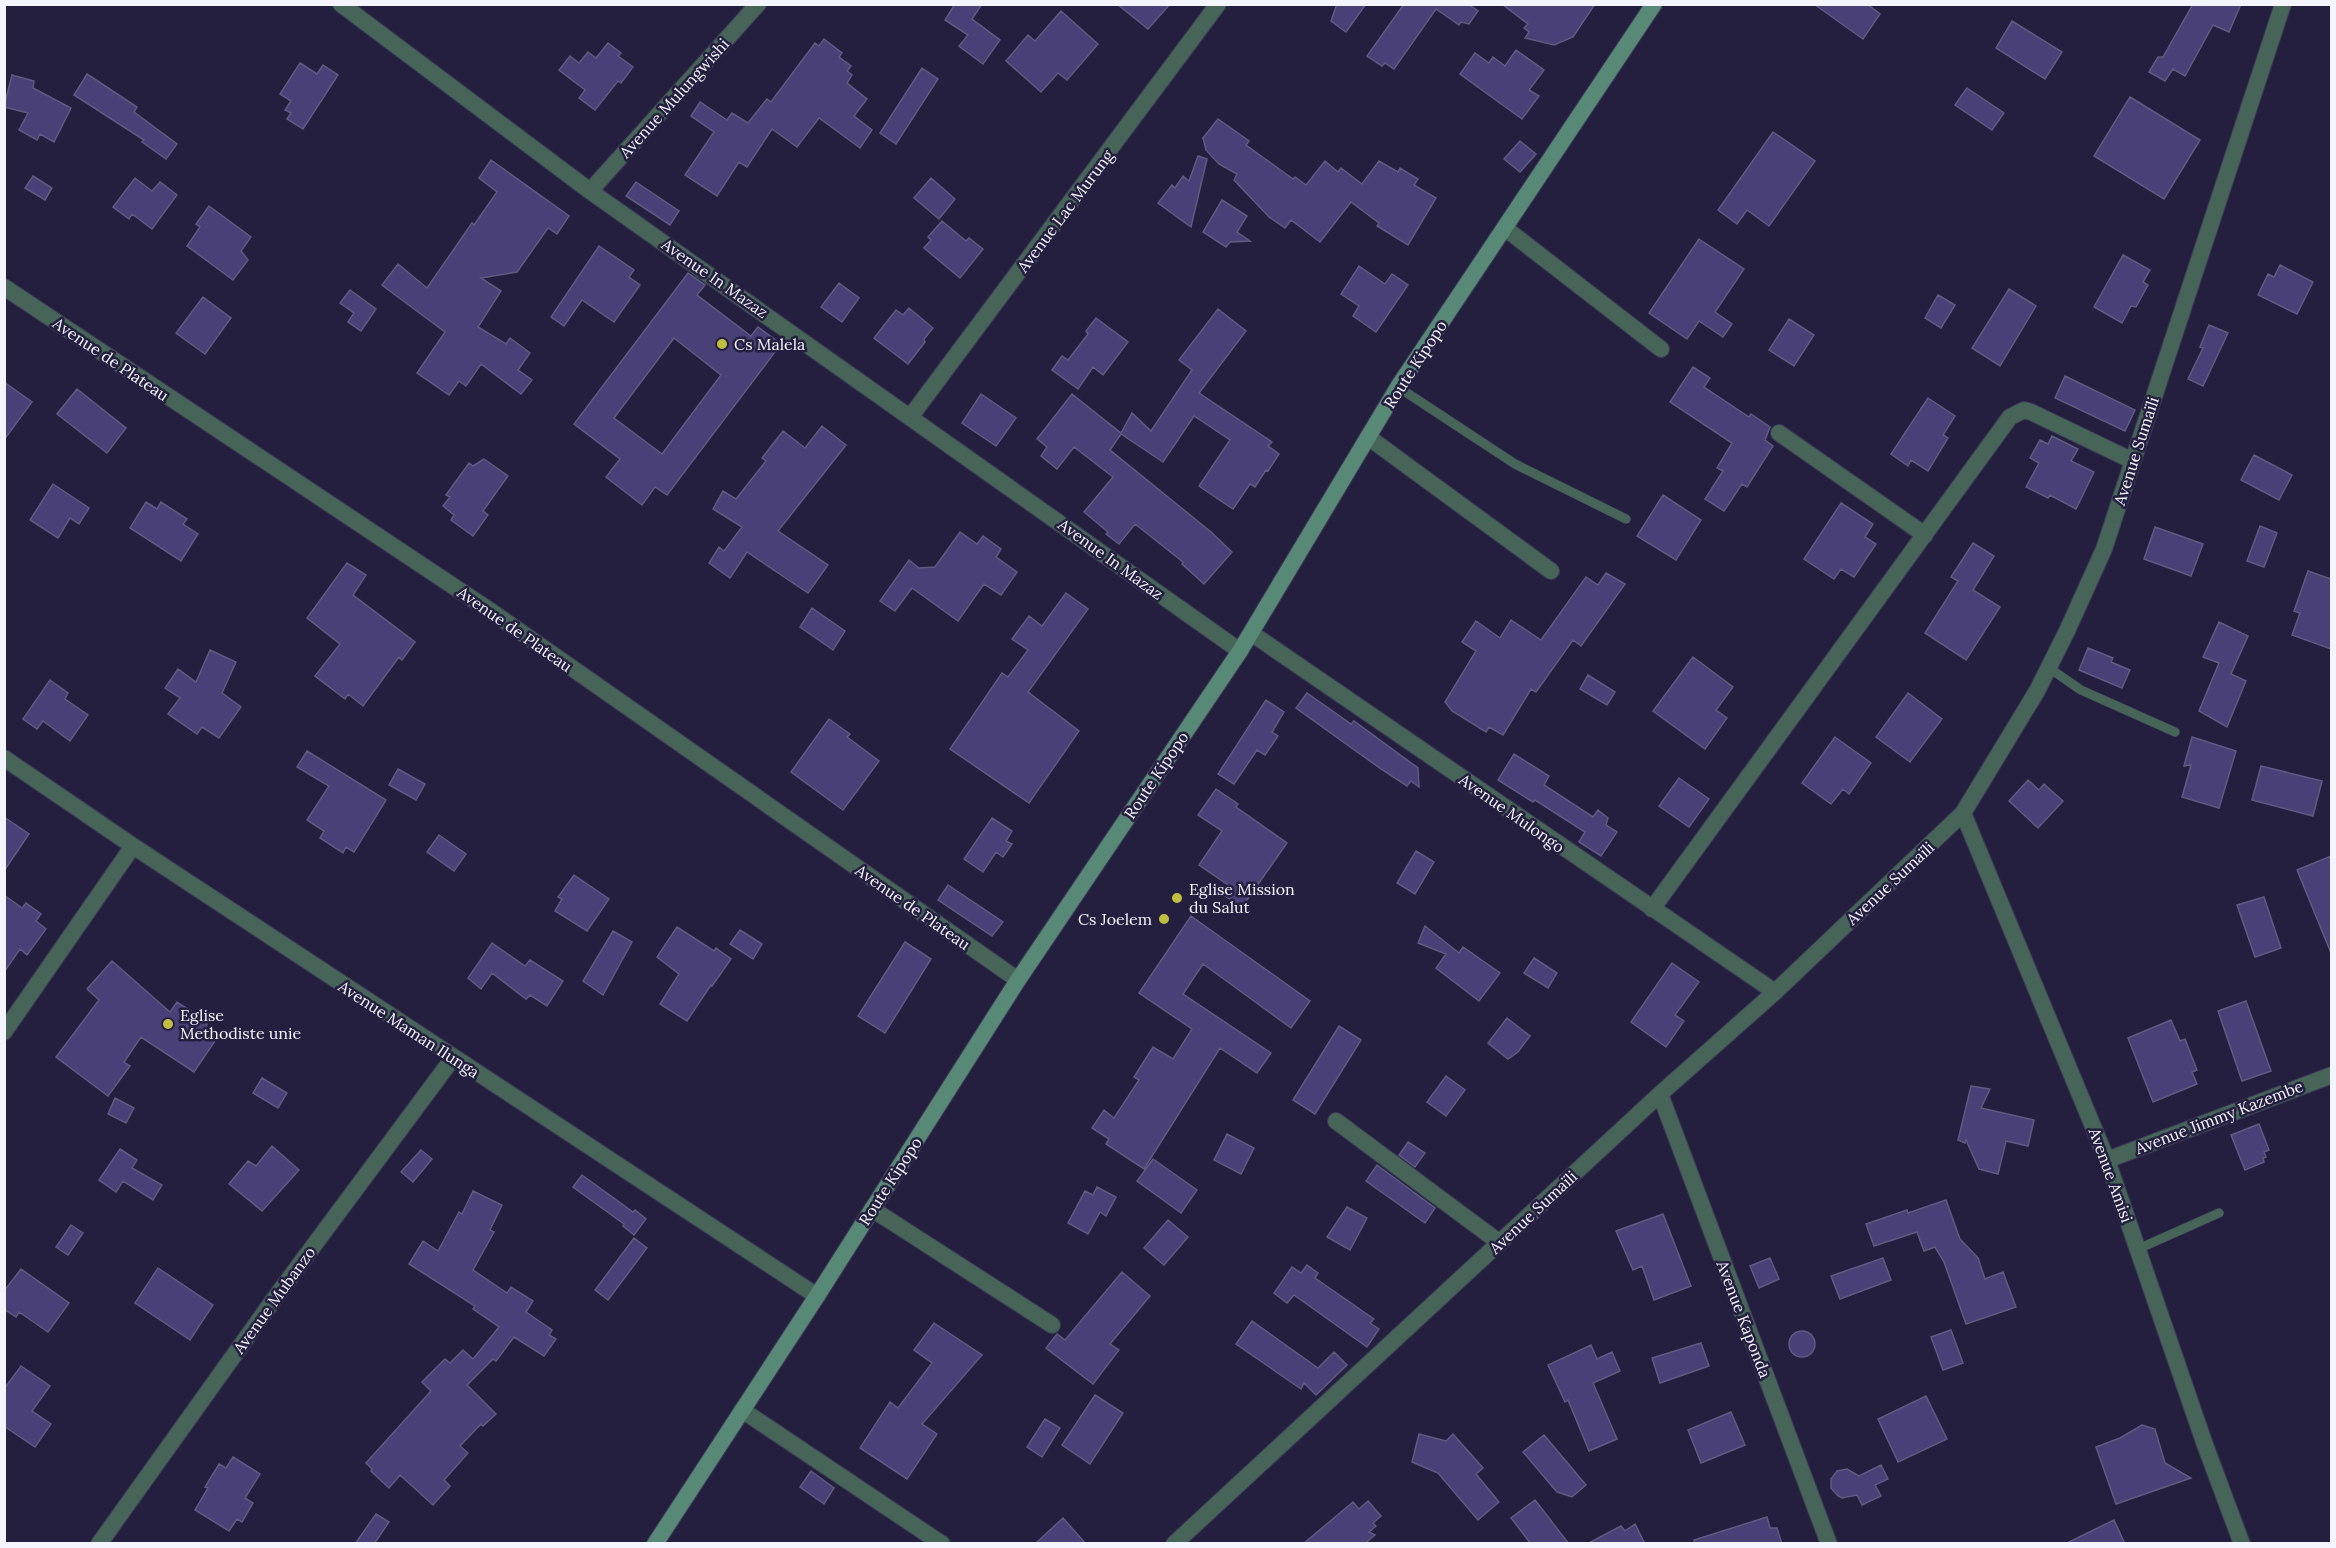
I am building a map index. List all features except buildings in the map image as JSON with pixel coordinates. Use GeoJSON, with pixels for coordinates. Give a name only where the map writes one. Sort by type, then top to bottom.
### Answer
{"type":"FeatureCollection","features":[{"type":"Feature","properties":{"kind":"main road","name":"Route Kipopo"},"geometry":{"type":"LineString","coordinates":[[655,1544],[817,1296],[1018,980],[1240,651],[1398,387],[1506,229],[1654,4]]}},
{"type":"Feature","properties":{"kind":"street","name":"Avenue In Mazaz"},"geometry":{"type":"LineString","coordinates":[[341,4],[590,191],[1240,651]]}},
{"type":"Feature","properties":{"kind":"street","name":"Avenue Mulungwishi"},"geometry":{"type":"LineString","coordinates":[[590,191],[758,4]]}},
{"type":"Feature","properties":{"kind":"street","name":"Avenue Lac Murung"},"geometry":{"type":"LineString","coordinates":[[911,416],[1218,4]]}},
{"type":"Feature","properties":{"kind":"street","name":"Avenue Sumaïli"},"geometry":{"type":"LineString","coordinates":[[1174,1544],[1660,1094],[1775,992],[1963,813],[2008,742],[2049,668],[2104,549],[2283,4]]}},
{"type":"Feature","properties":{"kind":"street"},"geometry":{"type":"LineString","coordinates":[[1506,229],[1661,349]]}},
{"type":"Feature","properties":{"kind":"street","name":"Avenue de Plateau"},"geometry":{"type":"LineString","coordinates":[[4,287],[492,612],[1018,980]]}},
{"type":"Feature","properties":{"kind":"street"},"geometry":{"type":"LineString","coordinates":[[1652,909],[2005,422],[2024,410],[2133,461]]}},
{"type":"Feature","properties":{"kind":"street"},"geometry":{"type":"LineString","coordinates":[[1779,433],[1925,535]]}},
{"type":"Feature","properties":{"kind":"street"},"geometry":{"type":"LineString","coordinates":[[1368,437],[1551,571]]}},
{"type":"Feature","properties":{"kind":"street","name":"Avenue Mulongo"},"geometry":{"type":"LineString","coordinates":[[1251,633],[1775,992]]}},
{"type":"Feature","properties":{"kind":"street","name":"Avenue Maman Ilunga"},"geometry":{"type":"LineString","coordinates":[[4,758],[453,1058],[817,1296]]}},
{"type":"Feature","properties":{"kind":"street","name":"Avenue Amisi"},"geometry":{"type":"LineString","coordinates":[[1963,813],[2107,1160],[2204,1442],[2242,1544]]}},
{"type":"Feature","properties":{"kind":"street"},"geometry":{"type":"LineString","coordinates":[[4,1032],[133,846]]}},
{"type":"Feature","properties":{"kind":"street","name":"Avenue Mubanzo"},"geometry":{"type":"LineString","coordinates":[[99,1544],[280,1291],[453,1058]]}},
{"type":"Feature","properties":{"kind":"street","name":"Avenue Jimmy Kazembe"},"geometry":{"type":"LineString","coordinates":[[2107,1160],[2331,1075]]}},
{"type":"Feature","properties":{"kind":"street","name":"Avenue Kaponda"},"geometry":{"type":"LineString","coordinates":[[1660,1094],[1829,1544]]}},
{"type":"Feature","properties":{"kind":"street"},"geometry":{"type":"LineString","coordinates":[[1336,1121],[1500,1243]]}},
{"type":"Feature","properties":{"kind":"street"},"geometry":{"type":"LineString","coordinates":[[872,1209],[1052,1325]]}},
{"type":"Feature","properties":{"kind":"street"},"geometry":{"type":"LineString","coordinates":[[742,1410],[942,1544]]}},
{"type":"Feature","properties":{"kind":"lane"},"geometry":{"type":"LineString","coordinates":[[1398,387],[1515,464],[1626,519]]}},
{"type":"Feature","properties":{"kind":"lane"},"geometry":{"type":"LineString","coordinates":[[2049,668],[2081,690],[2175,732]]}},
{"type":"Feature","properties":{"kind":"lane"},"geometry":{"type":"LineString","coordinates":[[2138,1249],[2219,1213]]}},
{"type":"Feature","properties":{"kind":"place","name":"Cs Malela"},"geometry":{"type":"Point","coordinates":[722,344]}},
{"type":"Feature","properties":{"kind":"place","name":"Eglise Mission du Salut"},"geometry":{"type":"Point","coordinates":[1177,898]}},
{"type":"Feature","properties":{"kind":"place","name":"Cs Joelem"},"geometry":{"type":"Point","coordinates":[1164,919]}},
{"type":"Feature","properties":{"kind":"place","name":"Eglise Methodiste unie"},"geometry":{"type":"Point","coordinates":[168,1024]}}]}
